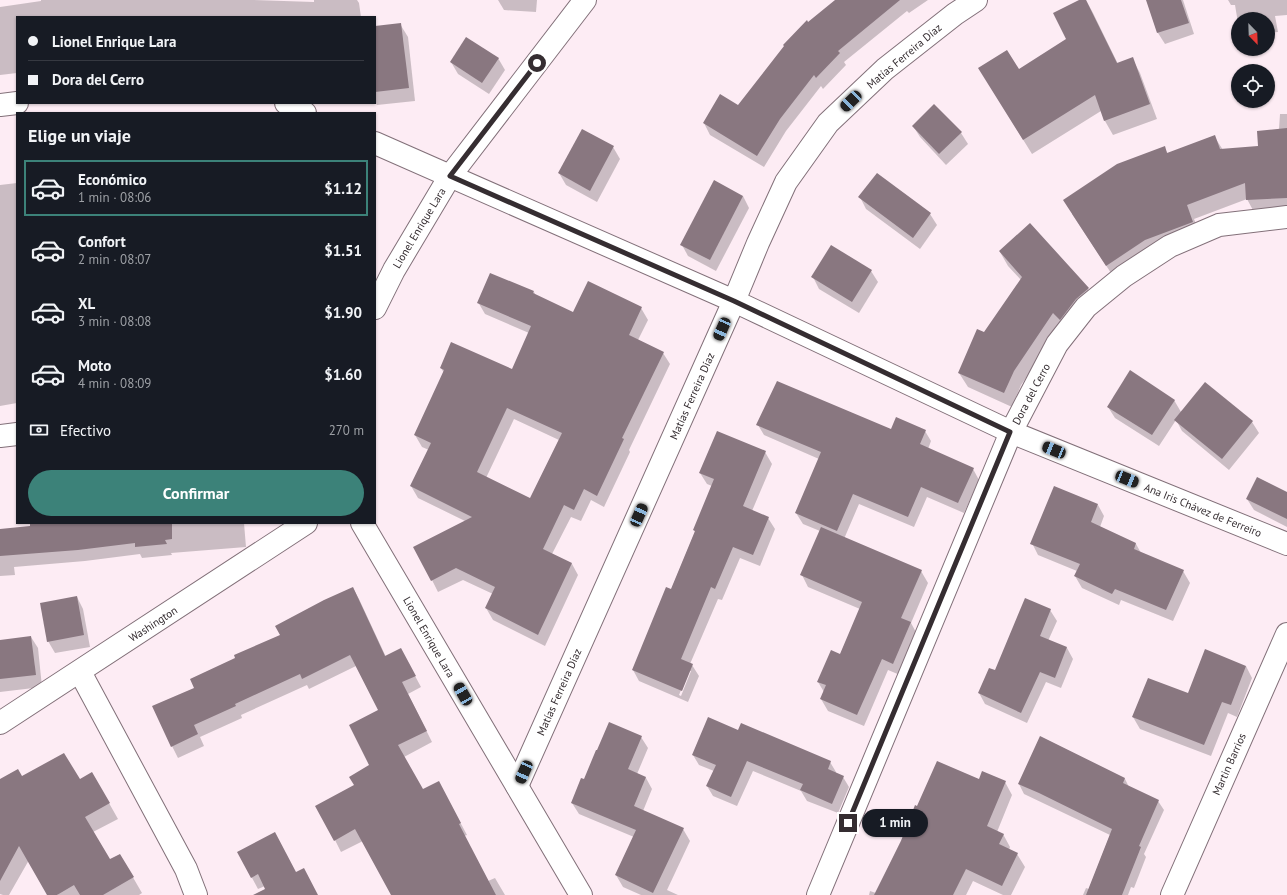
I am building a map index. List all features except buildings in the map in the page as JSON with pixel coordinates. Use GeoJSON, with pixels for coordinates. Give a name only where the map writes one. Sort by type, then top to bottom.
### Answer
{"type":"FeatureCollection","features":[{"type":"Feature","properties":{"kind":"street","name":"Lionel Enrique Lara"},"geometry":{"type":"LineString","coordinates":[[376,306],[394,270],[450,176],[585,0]]}},
{"type":"Feature","properties":{"kind":"street","name":"Matías Ferreira Díaz"},"geometry":{"type":"LineString","coordinates":[[517,786],[786,182],[828,123],[885,68],[955,14],[976,0]]}},
{"type":"Feature","properties":{"kind":"street"},"geometry":{"type":"LineString","coordinates":[[0,105],[16,103]]}},
{"type":"Feature","properties":{"kind":"street"},"geometry":{"type":"LineString","coordinates":[[288,104],[303,112]]}},
{"type":"Feature","properties":{"kind":"street","name":"Ana Iris Chávez de Ferreiro"},"geometry":{"type":"LineString","coordinates":[[376,144],[734,301],[1010,432],[1287,544]]}},
{"type":"Feature","properties":{"kind":"street","name":"Dora del Cerro"},"geometry":{"type":"LineString","coordinates":[[818,895],[1010,432],[1057,344],[1086,307],[1124,276],[1170,246],[1219,225],[1287,217]]}},
{"type":"Feature","properties":{"kind":"street"},"geometry":{"type":"LineString","coordinates":[[0,436],[16,434]]}},
{"type":"Feature","properties":{"kind":"street","name":"Washington"},"geometry":{"type":"LineString","coordinates":[[0,723],[304,524]]}},
{"type":"Feature","properties":{"kind":"street","name":"Lionel Enrique Lara"},"geometry":{"type":"LineString","coordinates":[[363,524],[581,895]]}},
{"type":"Feature","properties":{"kind":"street","name":"Martin Barrios"},"geometry":{"type":"LineString","coordinates":[[1172,895],[1287,634]]}},
{"type":"Feature","properties":{"kind":"street"},"geometry":{"type":"LineString","coordinates":[[80,672],[186,868],[196,895]]}},
{"type":"Feature","properties":{"kind":"route"},"geometry":{"type":"LineString","coordinates":[[537,63],[450,176],[734,301],[1010,432],[848,823]]}}]}
